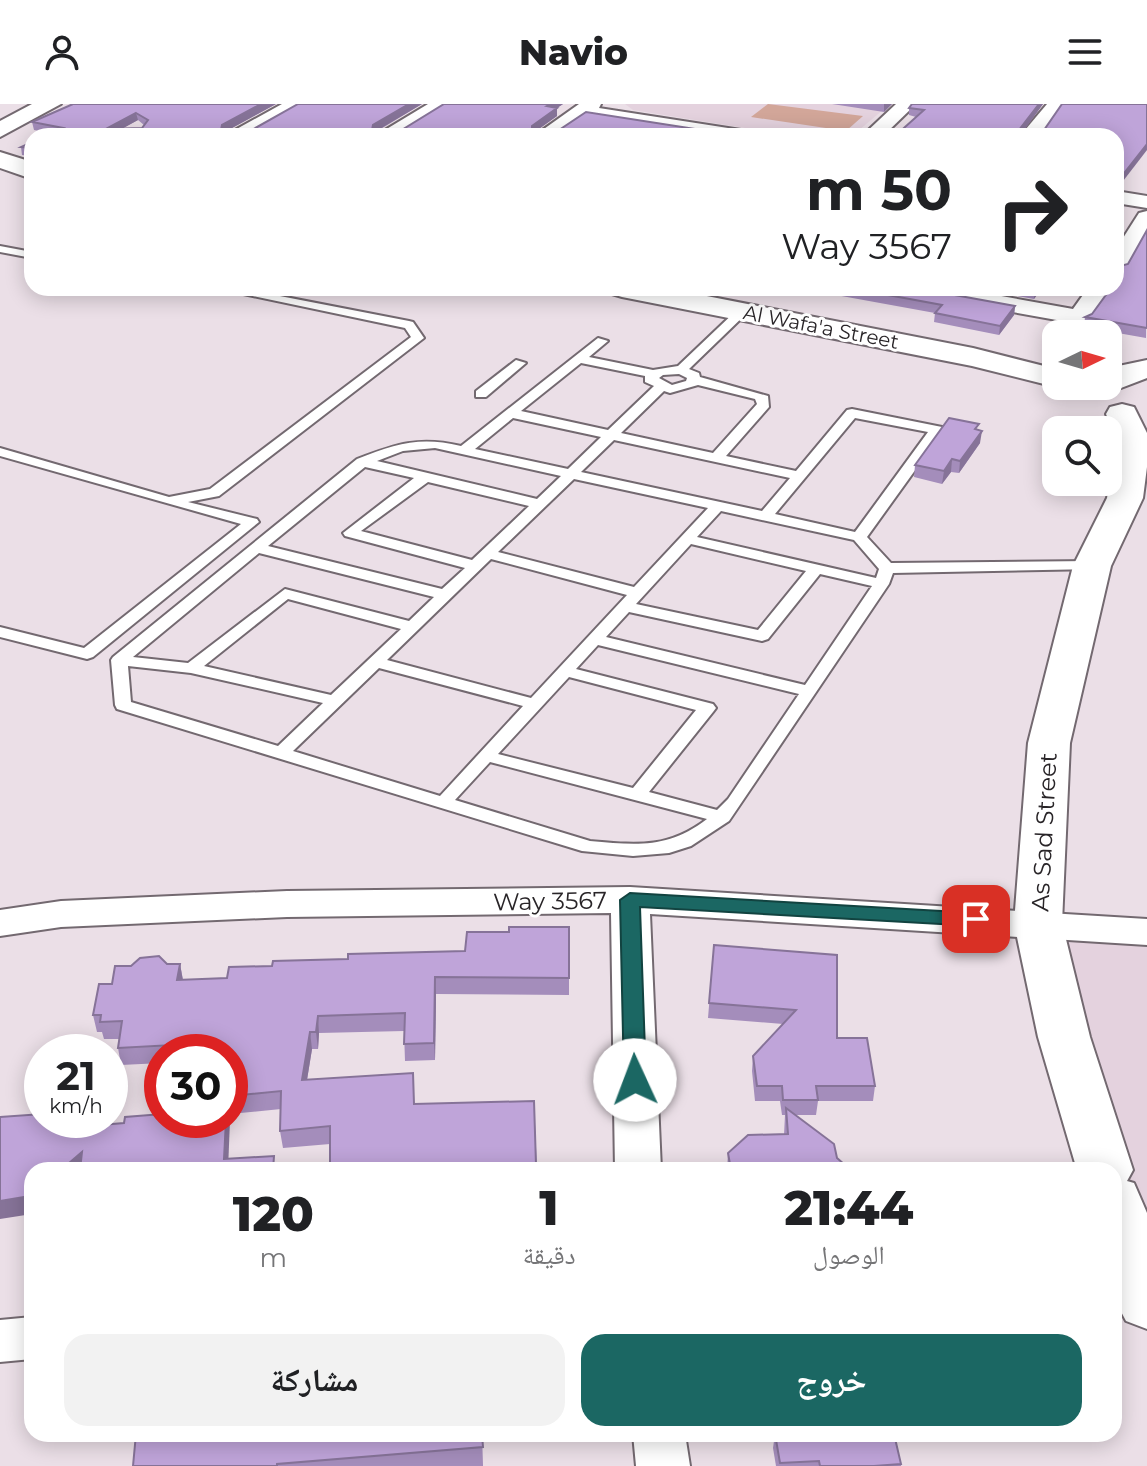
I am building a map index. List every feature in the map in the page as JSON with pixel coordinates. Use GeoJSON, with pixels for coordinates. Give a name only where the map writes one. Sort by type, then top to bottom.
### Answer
{"type":"FeatureCollection","features":[{"type":"Feature","properties":{"kind":"street"},"geometry":{"type":"LineString","coordinates":[[0,118],[49,104]]}},
{"type":"Feature","properties":{"kind":"street"},"geometry":{"type":"LineString","coordinates":[[0,130],[49,104]]}},
{"type":"Feature","properties":{"kind":"street"},"geometry":{"type":"LineString","coordinates":[[250,128],[297,104]]}},
{"type":"Feature","properties":{"kind":"street"},"geometry":{"type":"LineString","coordinates":[[881,128],[907,104]]}},
{"type":"Feature","properties":{"kind":"street"},"geometry":{"type":"LineString","coordinates":[[1037,128],[1057,104]]}},
{"type":"Feature","properties":{"kind":"street"},"geometry":{"type":"LineString","coordinates":[[398,128],[434,105]]}},
{"type":"Feature","properties":{"kind":"street"},"geometry":{"type":"LineString","coordinates":[[556,128],[587,108],[697,128]]}},
{"type":"Feature","properties":{"kind":"street"},"geometry":{"type":"LineString","coordinates":[[0,159],[24,168]]}},
{"type":"Feature","properties":{"kind":"street"},"geometry":{"type":"LineString","coordinates":[[0,177],[24,179]]}},
{"type":"Feature","properties":{"kind":"street"},"geometry":{"type":"LineString","coordinates":[[1124,198],[1147,202]]}},
{"type":"Feature","properties":{"kind":"street"},"geometry":{"type":"LineString","coordinates":[[1124,251],[1147,218]]}},
{"type":"Feature","properties":{"kind":"street","name":"Al Wafa'a Street"},"geometry":{"type":"LineString","coordinates":[[664,296],[973,357],[1042,374]]}},
{"type":"Feature","properties":{"kind":"street"},"geometry":{"type":"LineString","coordinates":[[962,296],[1079,317],[1094,296]]}},
{"type":"Feature","properties":{"kind":"street","name":"Al Wafa'a Street"},"geometry":{"type":"LineString","coordinates":[[973,357],[1042,366]]}},
{"type":"Feature","properties":{"kind":"street"},"geometry":{"type":"LineString","coordinates":[[1119,402],[1120,375],[1131,370]]}},
{"type":"Feature","properties":{"kind":"street","name":"As Sad Street"},"geometry":{"type":"LineString","coordinates":[[1103,1162],[1064,1037],[1038,923],[1049,743],[1092,566],[1136,486],[1134,441],[1119,402]]}},
{"type":"Feature","properties":{"kind":"street"},"geometry":{"type":"LineString","coordinates":[[630,900],[638,1162]]}},
{"type":"Feature","properties":{"kind":"street","name":"Way 3567"},"geometry":{"type":"LineString","coordinates":[[0,923],[61,914],[287,904],[630,900],[1147,932]]}},
{"type":"Feature","properties":{"kind":"street"},"geometry":{"type":"LineString","coordinates":[[1122,1224],[1147,1304]]}},
{"type":"Feature","properties":{"kind":"street"},"geometry":{"type":"LineString","coordinates":[[0,1341],[24,1339]]}},
{"type":"Feature","properties":{"kind":"street"},"geometry":{"type":"LineString","coordinates":[[660,1442],[663,1466]]}},
{"type":"Feature","properties":{"kind":"lane"},"geometry":{"type":"LineString","coordinates":[[0,249],[24,254]]}},
{"type":"Feature","properties":{"kind":"lane"},"geometry":{"type":"LineString","coordinates":[[169,501],[214,493],[418,338],[409,325],[262,296]]}},
{"type":"Feature","properties":{"kind":"lane"},"geometry":{"type":"LineString","coordinates":[[282,752],[614,435],[657,381],[681,370],[743,311]]}},
{"type":"Feature","properties":{"kind":"lane"},"geometry":{"type":"LineString","coordinates":[[481,394],[519,385],[578,359],[602,341]]}},
{"type":"Feature","properties":{"kind":"lane"},"geometry":{"type":"LineString","coordinates":[[578,359],[687,387],[695,380]]}},
{"type":"Feature","properties":{"kind":"lane"},"geometry":{"type":"LineString","coordinates":[[463,451],[510,413],[519,385],[520,363]]}},
{"type":"Feature","properties":{"kind":"lane"},"geometry":{"type":"LineString","coordinates":[[681,370],[695,380],[761,396],[764,404],[717,457]]}},
{"type":"Feature","properties":{"kind":"lane"},"geometry":{"type":"LineString","coordinates":[[510,413],[799,476]]}},
{"type":"Feature","properties":{"kind":"lane"},"geometry":{"type":"LineString","coordinates":[[764,518],[852,413],[937,430],[859,537]]}},
{"type":"Feature","properties":{"kind":"lane"},"geometry":{"type":"LineString","coordinates":[[119,660],[362,462],[401,447],[435,444],[859,537],[884,576]]}},
{"type":"Feature","properties":{"kind":"lane"},"geometry":{"type":"LineString","coordinates":[[0,452],[252,522],[87,654],[0,632]]}},
{"type":"Feature","properties":{"kind":"lane"},"geometry":{"type":"LineString","coordinates":[[362,462],[541,504]]}},
{"type":"Feature","properties":{"kind":"lane"},"geometry":{"type":"LineString","coordinates":[[425,477],[350,533],[476,566]]}},
{"type":"Feature","properties":{"kind":"lane"},"geometry":{"type":"LineString","coordinates":[[443,803],[717,507]]}},
{"type":"Feature","properties":{"kind":"lane"},"geometry":{"type":"LineString","coordinates":[[687,539],[816,569],[884,576],[1092,566]]}},
{"type":"Feature","properties":{"kind":"lane"},"geometry":{"type":"LineString","coordinates":[[256,548],[446,595]]}},
{"type":"Feature","properties":{"kind":"lane"},"geometry":{"type":"LineString","coordinates":[[489,554],[762,636],[816,569]]}},
{"type":"Feature","properties":{"kind":"lane"},"geometry":{"type":"LineString","coordinates":[[119,660],[123,705],[589,847],[643,852],[682,844],[709,831],[722,817],[884,576]]}},
{"type":"Feature","properties":{"kind":"lane"},"geometry":{"type":"LineString","coordinates":[[191,668],[285,594],[412,627]]}},
{"type":"Feature","properties":{"kind":"lane"},"geometry":{"type":"LineString","coordinates":[[595,639],[809,691]]}},
{"type":"Feature","properties":{"kind":"lane"},"geometry":{"type":"LineString","coordinates":[[119,660],[191,668],[335,701]]}},
{"type":"Feature","properties":{"kind":"lane"},"geometry":{"type":"LineString","coordinates":[[376,662],[534,704]]}},
{"type":"Feature","properties":{"kind":"lane"},"geometry":{"type":"LineString","coordinates":[[565,671],[707,708],[637,795]]}},
{"type":"Feature","properties":{"kind":"lane"},"geometry":{"type":"LineString","coordinates":[[487,756],[722,817]]}},
{"type":"Feature","properties":{"kind":"shaded area"},"geometry":{"type":"Polygon","coordinates":[[[625,104],[890,104],[862,128],[746,128],[633,110],[625,104]]]}},
{"type":"Feature","properties":{"kind":"shaded area"},"geometry":{"type":"Polygon","coordinates":[[[768,104],[863,116],[849,128],[826,128],[751,117],[768,104]]]}},
{"type":"Feature","properties":{"kind":"shaded area"},"geometry":{"type":"Polygon","coordinates":[[[1038,923],[1147,932],[1147,1304],[1122,1224],[1122,1162],[1112,1162],[1038,923]]]}},
{"type":"Feature","properties":{"kind":"building"},"geometry":{"type":"Polygon","coordinates":[[[73,104],[261,104],[221,128],[142,128],[148,120],[136,113],[108,128],[63,128],[32,122],[73,104]]]}},
{"type":"Feature","properties":{"kind":"building"},"geometry":{"type":"Polygon","coordinates":[[[298,104],[409,104],[372,128],[255,128],[298,104]]]}},
{"type":"Feature","properties":{"kind":"building"},"geometry":{"type":"Polygon","coordinates":[[[444,104],[551,104],[547,106],[557,108],[532,126],[405,128],[444,104]]]}},
{"type":"Feature","properties":{"kind":"building"},"geometry":{"type":"Polygon","coordinates":[[[912,104],[1039,104],[1021,128],[904,128],[924,110],[909,108],[912,104]]]}},
{"type":"Feature","properties":{"kind":"building"},"geometry":{"type":"Polygon","coordinates":[[[1062,104],[1147,104],[1147,144],[1124,173],[1124,128],[1045,128],[1062,104]]]}},
{"type":"Feature","properties":{"kind":"building"},"geometry":{"type":"Polygon","coordinates":[[[586,112],[689,128],[562,128],[586,112]]]}},
{"type":"Feature","properties":{"kind":"building"},"geometry":{"type":"Polygon","coordinates":[[[1147,230],[1147,328],[1122,324],[1122,320],[1085,317],[1092,314],[1105,296],[1124,296],[1124,265],[1128,264],[1147,230]]]}},
{"type":"Feature","properties":{"kind":"building"},"geometry":{"type":"Polygon","coordinates":[[[893,296],[960,296],[1015,306],[1000,326],[935,313],[942,305],[893,296]]]}},
{"type":"Feature","properties":{"kind":"building"},"geometry":{"type":"Polygon","coordinates":[[[949,418],[979,424],[975,429],[982,431],[960,461],[952,459],[944,471],[915,465],[949,418]]]}},
{"type":"Feature","properties":{"kind":"building"},"geometry":{"type":"Polygon","coordinates":[[[509,927],[569,927],[569,978],[435,977],[434,1043],[404,1044],[405,1013],[318,1016],[316,1032],[310,1032],[302,1080],[413,1073],[414,1104],[534,1101],[536,1162],[330,1162],[330,1126],[280,1131],[281,1091],[248,1094],[248,1034],[144,1034],[144,1047],[128,1047],[128,1034],[120,1034],[122,1021],[100,1022],[101,1015],[93,1015],[99,984],[112,984],[115,966],[131,966],[140,958],[159,956],[167,964],[180,964],[177,980],[227,978],[229,967],[272,966],[273,961],[348,959],[348,954],[465,951],[467,932],[509,932],[509,927]]]}},
{"type":"Feature","properties":{"kind":"building"},"geometry":{"type":"Polygon","coordinates":[[[714,945],[837,955],[837,1038],[867,1038],[875,1086],[816,1086],[818,1100],[783,1100],[782,1086],[757,1086],[753,1056],[796,1010],[709,1003],[714,945]]]}},
{"type":"Feature","properties":{"kind":"building"},"geometry":{"type":"Polygon","coordinates":[[[786,1108],[834,1144],[837,1158],[842,1162],[730,1162],[728,1153],[748,1135],[788,1134],[786,1108]]]}},
{"type":"Feature","properties":{"kind":"building"},"geometry":{"type":"Polygon","coordinates":[[[24,1115],[24,1138],[128,1138],[128,1117],[144,1115],[144,1138],[225,1138],[224,1159],[274,1156],[274,1162],[81,1162],[82,1152],[70,1162],[24,1162],[24,1197],[0,1201],[0,1117],[24,1115]]]}},
{"type":"Feature","properties":{"kind":"building"},"geometry":{"type":"Polygon","coordinates":[[[135,1442],[483,1442],[483,1447],[277,1466],[133,1466],[135,1442]]]}},
{"type":"Feature","properties":{"kind":"building"},"geometry":{"type":"Polygon","coordinates":[[[776,1442],[896,1442],[901,1464],[820,1466],[819,1461],[780,1463],[776,1442]]]}},
{"type":"Feature","properties":{"kind":"route"},"geometry":{"type":"LineString","coordinates":[[635,1080],[630,900],[976,919]]}}]}
